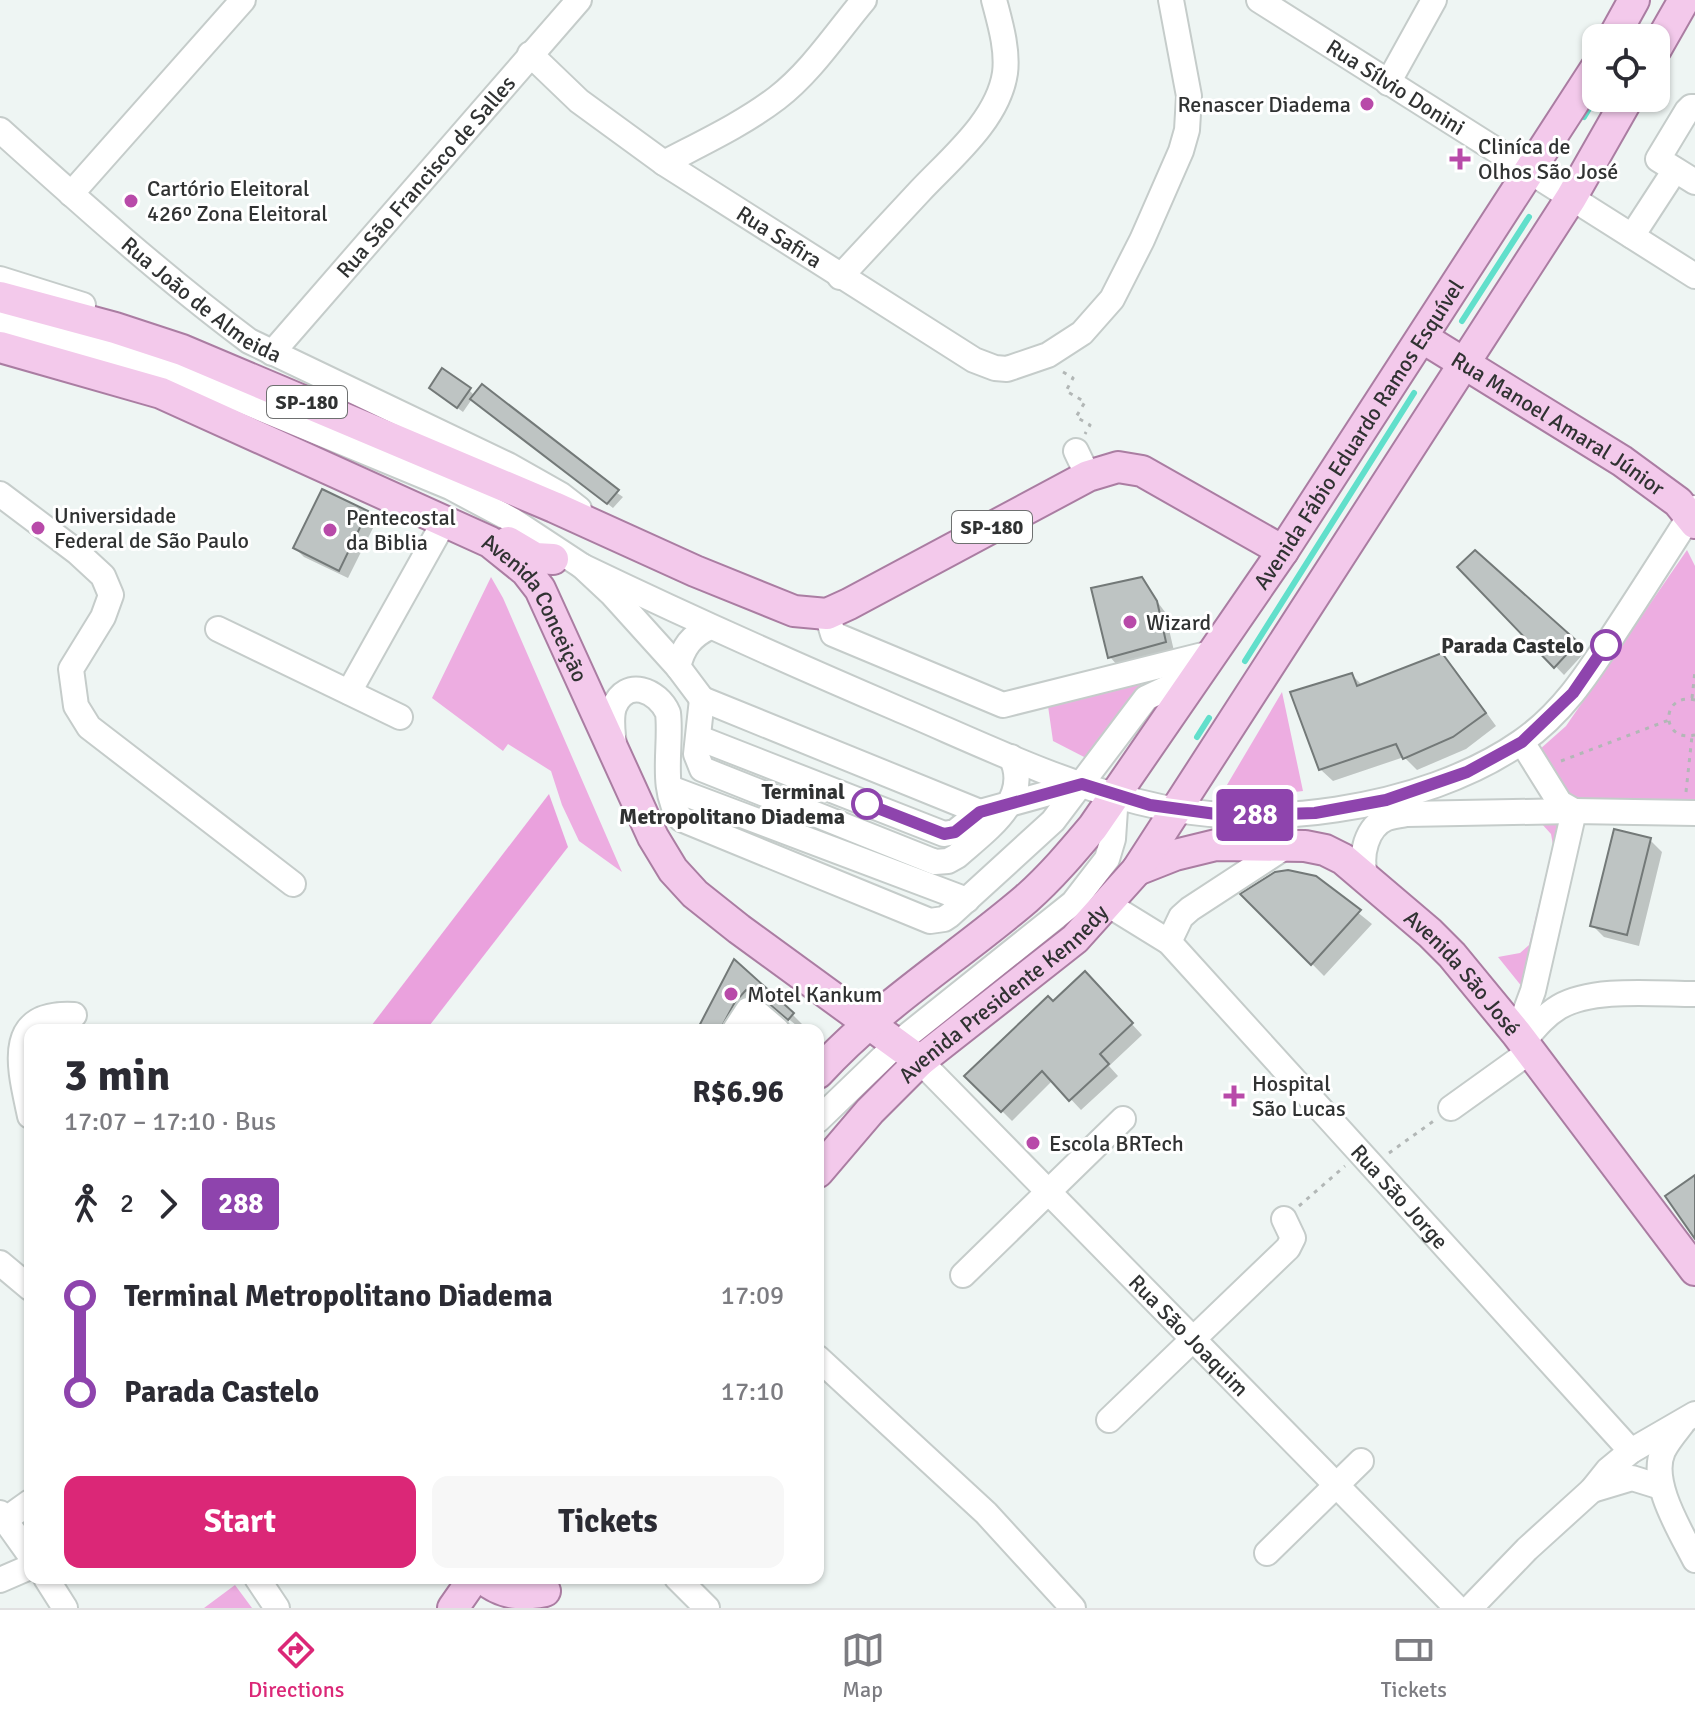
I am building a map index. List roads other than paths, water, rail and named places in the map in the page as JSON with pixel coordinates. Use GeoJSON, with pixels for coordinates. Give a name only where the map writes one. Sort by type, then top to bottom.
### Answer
{"type":"FeatureCollection","features":[{"type":"Feature","properties":{"kind":"main road"},"geometry":{"type":"LineString","coordinates":[[1621,24],[1634,0]]}},
{"type":"Feature","properties":{"kind":"main road"},"geometry":{"type":"LineString","coordinates":[[1670,24],[1684,0]]}},
{"type":"Feature","properties":{"kind":"main road","name":"Avenida Fábio Eduardo Ramos Esquível"},"geometry":{"type":"LineString","coordinates":[[1116,795],[1283,551],[1582,90]]}},
{"type":"Feature","properties":{"kind":"main road"},"geometry":{"type":"LineString","coordinates":[[1178,810],[1571,198],[1620,112]]}},
{"type":"Feature","properties":{"kind":"main road","name":"SP-180"},"geometry":{"type":"LineString","coordinates":[[0,297],[115,328],[257,380],[794,611],[827,614],[1082,463],[1142,471],[1283,551]]}},
{"type":"Feature","properties":{"kind":"main road","name":"Rua Manoel Amaral Júnior"},"geometry":{"type":"LineString","coordinates":[[1423,338],[1622,461],[1694,516]]}},
{"type":"Feature","properties":{"kind":"main road","name":"Avenida Conceição"},"geometry":{"type":"LineString","coordinates":[[0,347],[161,393],[490,542],[526,571],[540,589],[653,837],[673,870],[695,894],[739,929],[909,1052]]}},
{"type":"Feature","properties":{"kind":"main road"},"geometry":{"type":"LineString","coordinates":[[444,522],[468,519],[535,558],[566,559]]}},
{"type":"Feature","properties":{"kind":"main road"},"geometry":{"type":"LineString","coordinates":[[540,589],[566,559],[572,543],[599,528]]}},
{"type":"Feature","properties":{"kind":"main road"},"geometry":{"type":"LineString","coordinates":[[824,1067],[868,1023],[1026,898],[1073,851],[1116,795]]}},
{"type":"Feature","properties":{"kind":"main road","name":"Avenida Presidente Kennedy"},"geometry":{"type":"LineString","coordinates":[[824,1165],[870,1111],[909,1052],[1054,958],[1109,905],[1178,810]]}},
{"type":"Feature","properties":{"kind":"main road","name":"Avenida São José"},"geometry":{"type":"LineString","coordinates":[[1137,870],[1175,855],[1216,845],[1288,845],[1325,850],[1365,875],[1452,955],[1523,1043],[1695,1270]]}},
{"type":"Feature","properties":{"kind":"main road"},"geometry":{"type":"LineString","coordinates":[[453,1608],[470,1584]]}},
{"type":"Feature","properties":{"kind":"main road"},"geometry":{"type":"LineString","coordinates":[[497,1589],[521,1594],[544,1592]]}},
{"type":"Feature","properties":{"kind":"street"},"geometry":{"type":"LineString","coordinates":[[71,194],[243,0]]}},
{"type":"Feature","properties":{"kind":"street","name":"Rua São Francisco de Salles"},"geometry":{"type":"LineString","coordinates":[[272,353],[579,0]]}},
{"type":"Feature","properties":{"kind":"street"},"geometry":{"type":"LineString","coordinates":[[664,163],[728,129],[779,96],[864,0]]}},
{"type":"Feature","properties":{"kind":"street"},"geometry":{"type":"LineString","coordinates":[[840,277],[968,140],[988,114],[1005,71],[1005,51],[994,0]]}},
{"type":"Feature","properties":{"kind":"street","name":"Rua Safira"},"geometry":{"type":"LineString","coordinates":[[530,54],[579,101],[664,163],[974,360],[1007,369],[1048,355],[1082,333],[1112,299],[1142,240],[1181,151],[1190,113],[1171,0]]}},
{"type":"Feature","properties":{"kind":"street","name":"Rua Sílvio Donini"},"geometry":{"type":"LineString","coordinates":[[1259,0],[1695,276]]}},
{"type":"Feature","properties":{"kind":"street"},"geometry":{"type":"LineString","coordinates":[[1388,83],[1434,0]]}},
{"type":"Feature","properties":{"kind":"street"},"geometry":{"type":"LineString","coordinates":[[1632,236],[1685,176],[1660,162],[1658,156],[1687,111],[1695,107]]}},
{"type":"Feature","properties":{"kind":"street","name":"Rua João de Almeida"},"geometry":{"type":"LineString","coordinates":[[0,130],[211,313],[249,341],[508,465],[574,503],[599,528]]}},
{"type":"Feature","properties":{"kind":"street"},"geometry":{"type":"LineString","coordinates":[[0,279],[163,330],[257,380]]}},
{"type":"Feature","properties":{"kind":"street"},"geometry":{"type":"LineString","coordinates":[[0,323],[112,353],[197,382],[483,503],[566,559],[621,604],[678,667],[702,699],[980,812]]}},
{"type":"Feature","properties":{"kind":"street"},"geometry":{"type":"LineString","coordinates":[[0,494],[103,576],[111,595],[103,617],[71,669],[76,706],[89,727],[293,884]]}},
{"type":"Feature","properties":{"kind":"street"},"geometry":{"type":"LineString","coordinates":[[566,559],[710,627],[1011,757],[1082,784],[1178,810],[1257,815],[1315,813],[1352,807],[1427,787],[1480,766],[1522,742],[1556,712],[1589,671],[1694,516]]}},
{"type":"Feature","properties":{"kind":"street"},"geometry":{"type":"LineString","coordinates":[[349,692],[444,522]]}},
{"type":"Feature","properties":{"kind":"street"},"geometry":{"type":"LineString","coordinates":[[827,614],[833,634],[1003,705],[1208,662]]}},
{"type":"Feature","properties":{"kind":"street"},"geometry":{"type":"LineString","coordinates":[[678,667],[681,654],[692,637],[710,627]]}},
{"type":"Feature","properties":{"kind":"street"},"geometry":{"type":"LineString","coordinates":[[218,629],[400,717]]}},
{"type":"Feature","properties":{"kind":"street"},"geometry":{"type":"LineString","coordinates":[[614,752],[612,718],[620,696],[639,688],[650,692],[664,704],[668,713],[670,788],[681,819],[930,921],[944,919],[1053,821],[1146,698],[1208,662]]}},
{"type":"Feature","properties":{"kind":"street"},"geometry":{"type":"LineString","coordinates":[[702,699],[696,754],[702,769],[935,862],[948,861],[957,856],[1010,806],[1018,778],[1011,757]]}},
{"type":"Feature","properties":{"kind":"street"},"geometry":{"type":"LineString","coordinates":[[699,738],[944,834],[955,832],[980,812],[1082,784]]}},
{"type":"Feature","properties":{"kind":"street"},"geometry":{"type":"LineString","coordinates":[[1522,742],[1560,803],[1574,811]]}},
{"type":"Feature","properties":{"kind":"street"},"geometry":{"type":"LineString","coordinates":[[670,788],[967,900]]}},
{"type":"Feature","properties":{"kind":"street"},"geometry":{"type":"LineString","coordinates":[[824,1116],[909,1052],[1073,903],[1107,859],[1113,839],[1116,795]]}},
{"type":"Feature","properties":{"kind":"street"},"geometry":{"type":"LineString","coordinates":[[1523,1043],[1574,811]]}},
{"type":"Feature","properties":{"kind":"street"},"geometry":{"type":"LineString","coordinates":[[1365,875],[1362,855],[1367,838],[1386,818],[1407,814],[1574,811],[1690,813]]}},
{"type":"Feature","properties":{"kind":"street"},"geometry":{"type":"LineString","coordinates":[[1169,942],[1181,917],[1190,909],[1288,845]]}},
{"type":"Feature","properties":{"kind":"street","name":"Rua São Jorge"},"geometry":{"type":"LineString","coordinates":[[1109,905],[1169,942],[1631,1451]]}},
{"type":"Feature","properties":{"kind":"street"},"geometry":{"type":"LineString","coordinates":[[1451,1108],[1523,1043],[1543,1019],[1561,1006],[1590,997],[1695,994]]}},
{"type":"Feature","properties":{"kind":"street"},"geometry":{"type":"LineString","coordinates":[[739,1024],[748,1010],[756,1012],[770,1024]]}},
{"type":"Feature","properties":{"kind":"street"},"geometry":{"type":"LineString","coordinates":[[33,1024],[54,1014],[74,1015]]}},
{"type":"Feature","properties":{"kind":"street"},"geometry":{"type":"LineString","coordinates":[[24,1036],[20,1052],[24,1084]]}},
{"type":"Feature","properties":{"kind":"street","name":"Rua São Joaquim"},"geometry":{"type":"LineString","coordinates":[[909,1052],[1457,1608]]}},
{"type":"Feature","properties":{"kind":"street"},"geometry":{"type":"LineString","coordinates":[[963,1275],[1123,1119]]}},
{"type":"Feature","properties":{"kind":"street"},"geometry":{"type":"LineString","coordinates":[[1109,1420],[1288,1248],[1293,1238],[1284,1219]]}},
{"type":"Feature","properties":{"kind":"street"},"geometry":{"type":"LineString","coordinates":[[0,1263],[24,1283]]}},
{"type":"Feature","properties":{"kind":"street"},"geometry":{"type":"LineString","coordinates":[[824,1364],[986,1513],[1073,1608]]}},
{"type":"Feature","properties":{"kind":"street"},"geometry":{"type":"LineString","coordinates":[[1470,1608],[1527,1549],[1592,1490],[1608,1470],[1631,1451],[1689,1419]]}},
{"type":"Feature","properties":{"kind":"street"},"geometry":{"type":"LineString","coordinates":[[1689,1419],[1662,1453],[1659,1470],[1661,1487],[1695,1560]]}},
{"type":"Feature","properties":{"kind":"street"},"geometry":{"type":"LineString","coordinates":[[1267,1553],[1361,1461]]}},
{"type":"Feature","properties":{"kind":"street"},"geometry":{"type":"LineString","coordinates":[[1592,1490],[1632,1478],[1661,1487]]}},
{"type":"Feature","properties":{"kind":"street"},"geometry":{"type":"LineString","coordinates":[[24,1505],[3,1517],[24,1547]]}},
{"type":"Feature","properties":{"kind":"street"},"geometry":{"type":"LineString","coordinates":[[0,1580],[24,1570]]}},
{"type":"Feature","properties":{"kind":"street"},"geometry":{"type":"LineString","coordinates":[[50,1584],[65,1608]]}},
{"type":"Feature","properties":{"kind":"street"},"geometry":{"type":"LineString","coordinates":[[261,1584],[277,1608]]}},
{"type":"Feature","properties":{"kind":"street"},"geometry":{"type":"LineString","coordinates":[[683,1584],[707,1608]]}},
{"type":"Feature","properties":{"kind":"waterway"},"geometry":{"type":"LineString","coordinates":[[1584,117],[1587,112]]}},
{"type":"Feature","properties":{"kind":"waterway"},"geometry":{"type":"LineString","coordinates":[[1462,321],[1529,217]]}},
{"type":"Feature","properties":{"kind":"waterway"},"geometry":{"type":"LineString","coordinates":[[1245,661],[1414,393]]}},
{"type":"Feature","properties":{"kind":"waterway"},"geometry":{"type":"LineString","coordinates":[[1197,737],[1209,718]]}},
{"type":"Feature","properties":{"kind":"place","name":"Renascer Diadema"},"geometry":{"type":"Point","coordinates":[1367,104]}},
{"type":"Feature","properties":{"kind":"place","name":"Cliníca de Olhos São José"},"geometry":{"type":"Point","coordinates":[1460,159]}},
{"type":"Feature","properties":{"kind":"place","name":"Cartório Eleitoral 426º Zona Eleitoral"},"geometry":{"type":"Point","coordinates":[131,201]}},
{"type":"Feature","properties":{"kind":"place","name":"Universidade Federal de São Paulo"},"geometry":{"type":"Point","coordinates":[38,528]}},
{"type":"Feature","properties":{"kind":"place","name":"Pentecostal da Biblia"},"geometry":{"type":"Point","coordinates":[330,530]}},
{"type":"Feature","properties":{"kind":"place","name":"Wizard"},"geometry":{"type":"Point","coordinates":[1130,622]}},
{"type":"Feature","properties":{"kind":"place","name":"Parada Castelo"},"geometry":{"type":"Point","coordinates":[1606,645]}},
{"type":"Feature","properties":{"kind":"place","name":"Terminal Metropolitano Diadema"},"geometry":{"type":"Point","coordinates":[867,804]}},
{"type":"Feature","properties":{"kind":"place","name":"Motel Kankum"},"geometry":{"type":"Point","coordinates":[731,994]}},
{"type":"Feature","properties":{"kind":"place","name":"Hospital São Lucas"},"geometry":{"type":"Point","coordinates":[1234,1096]}},
{"type":"Feature","properties":{"kind":"place","name":"Escola BRTech"},"geometry":{"type":"Point","coordinates":[1033,1143]}}]}
